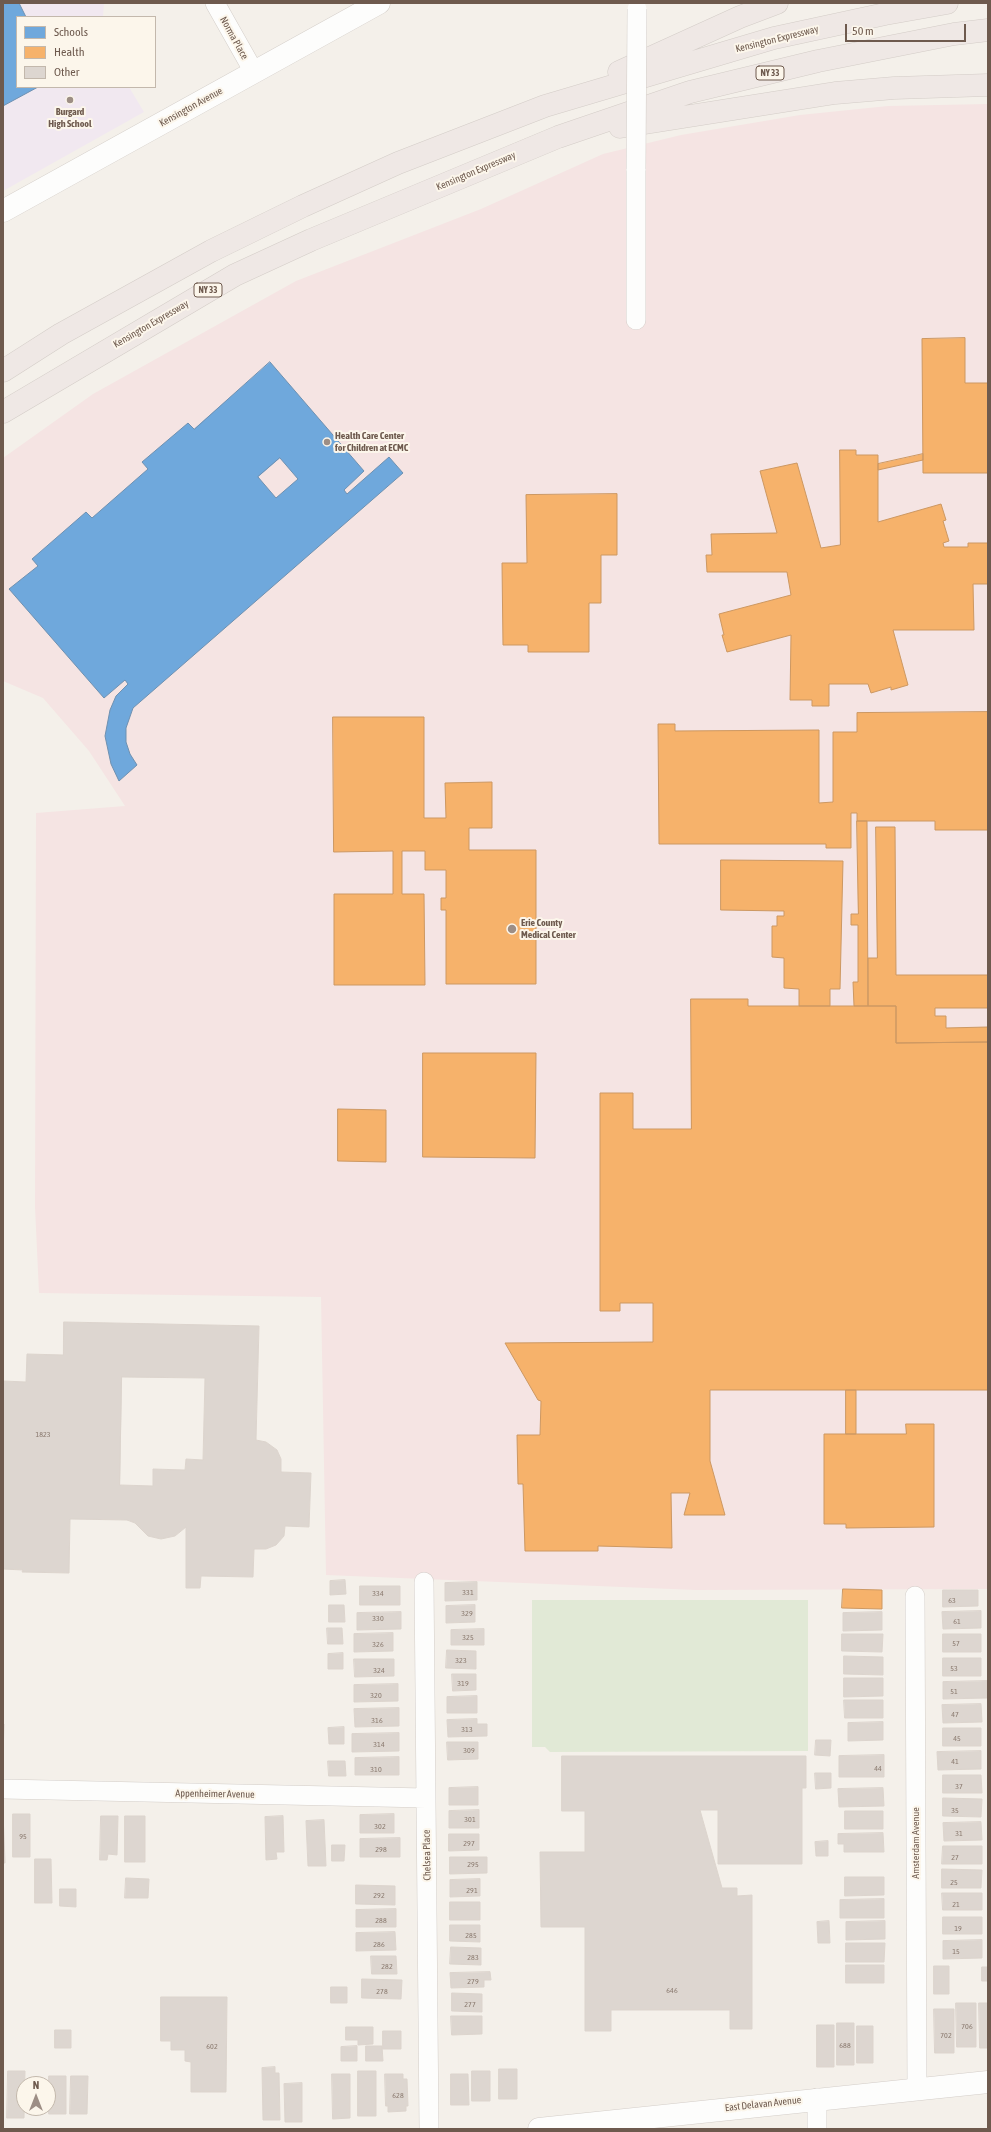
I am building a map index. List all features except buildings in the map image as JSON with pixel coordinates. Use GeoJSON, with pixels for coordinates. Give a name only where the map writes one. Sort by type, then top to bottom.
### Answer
{"type":"FeatureCollection","features":[{"type":"Feature","properties":{"kind":"highway"},"geometry":{"type":"LineString","coordinates":[[545,106],[740,17],[777,3]]}},
{"type":"Feature","properties":{"kind":"highway","name":"Kensington Expressway"},"geometry":{"type":"LineString","coordinates":[[3,371],[61,334],[225,244],[398,163],[545,106],[774,38],[885,14],[947,3]]}},
{"type":"Feature","properties":{"kind":"highway","name":"Kensington Expressway"},"geometry":{"type":"LineString","coordinates":[[3,412],[235,275],[311,240],[558,137],[698,90],[818,61],[946,36],[988,30]]}},
{"type":"Feature","properties":{"kind":"highway"},"geometry":{"type":"LineString","coordinates":[[558,137],[835,94],[894,88],[988,85]]}},
{"type":"Feature","properties":{"kind":"street","name":"Norma Place"},"geometry":{"type":"LineString","coordinates":[[215,3],[254,72]]}},
{"type":"Feature","properties":{"kind":"street","name":"Kensington Avenue"},"geometry":{"type":"LineString","coordinates":[[3,211],[379,3]]}},
{"type":"Feature","properties":{"kind":"street"},"geometry":{"type":"LineString","coordinates":[[636,320],[637,6]]}},
{"type":"Feature","properties":{"kind":"street","name":"Chelsea Place"},"geometry":{"type":"LineString","coordinates":[[424,1582],[430,2129]]}},
{"type":"Feature","properties":{"kind":"street","name":"Amsterdam Avenue"},"geometry":{"type":"LineString","coordinates":[[915,1596],[917,2090]]}},
{"type":"Feature","properties":{"kind":"street","name":"Appenheimer Avenue"},"geometry":{"type":"LineString","coordinates":[[3,1789],[426,1798]]}},
{"type":"Feature","properties":{"kind":"street","name":"East Delavan Avenue"},"geometry":{"type":"LineString","coordinates":[[539,2129],[621,2124],[817,2098],[917,2090],[988,2082]]}},
{"type":"Feature","properties":{"kind":"street"},"geometry":{"type":"LineString","coordinates":[[817,2098],[817,2129]]}},
{"type":"Feature","properties":{"kind":"shaded area","name":"Burgard High School"},"geometry":{"type":"Polygon","coordinates":[[[3,3],[104,3],[103,16],[16,16],[16,88],[130,88],[144,112],[3,191],[3,3]]]}},
{"type":"Feature","properties":{"kind":"shaded area","name":"Erie County Medical Center"},"geometry":{"type":"Polygon","coordinates":[[[988,104],[988,1589],[696,1590],[326,1575],[321,1297],[39,1293],[35,1207],[36,813],[125,806],[89,751],[43,698],[3,681],[3,458],[93,394],[296,281],[481,209],[603,154],[681,135],[800,115],[888,106],[988,104]]]}},
{"type":"Feature","properties":{"kind":"green space"},"geometry":{"type":"Polygon","coordinates":[[[532,1600],[808,1600],[808,1751],[550,1752],[545,1747],[532,1747],[532,1600]]]}},
{"type":"Feature","properties":{"kind":"place","name":"Burgard High School"},"geometry":{"type":"Point","coordinates":[70,100]}},
{"type":"Feature","properties":{"kind":"place","name":"Health Care Center for Children at ECMC"},"geometry":{"type":"Point","coordinates":[327,442]}},
{"type":"Feature","properties":{"kind":"place","name":"Erie County Medical Center"},"geometry":{"type":"Point","coordinates":[512,929]}}]}
